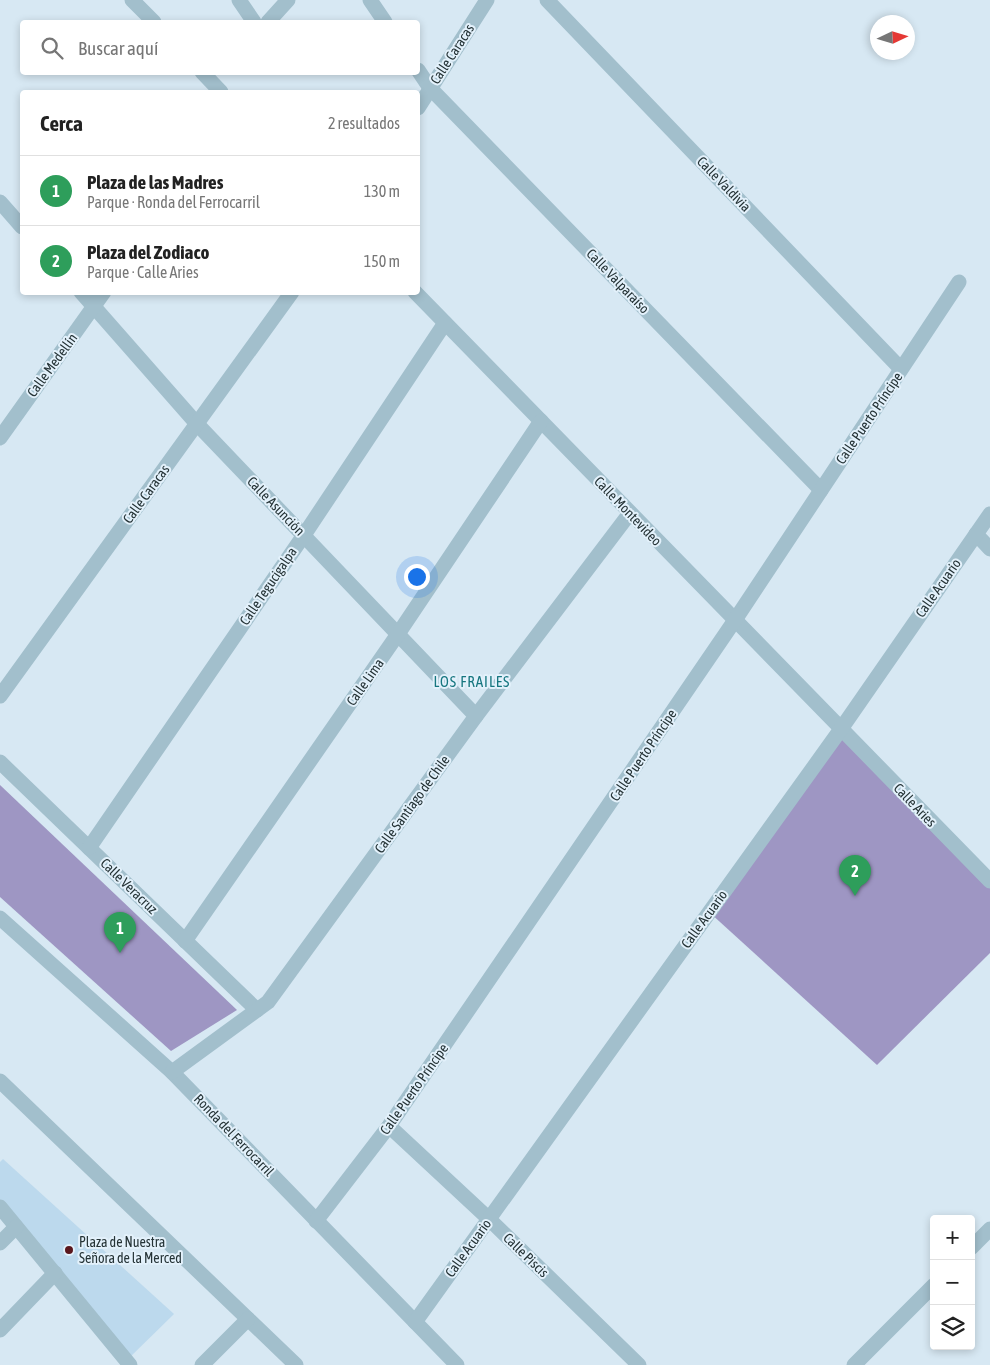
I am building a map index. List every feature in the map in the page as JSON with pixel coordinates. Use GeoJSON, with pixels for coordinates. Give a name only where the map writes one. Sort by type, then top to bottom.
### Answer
{"type":"FeatureCollection","features":[{"type":"Feature","properties":{"kind":"street"},"geometry":{"type":"LineString","coordinates":[[132,0],[152,20]]}},
{"type":"Feature","properties":{"kind":"street"},"geometry":{"type":"LineString","coordinates":[[240,0],[253,20]]}},
{"type":"Feature","properties":{"kind":"street"},"geometry":{"type":"LineString","coordinates":[[270,20],[288,0]]}},
{"type":"Feature","properties":{"kind":"street"},"geometry":{"type":"LineString","coordinates":[[370,0],[384,20]]}},
{"type":"Feature","properties":{"kind":"street","name":"Calle Caracas"},"geometry":{"type":"LineString","coordinates":[[420,105],[487,0]]}},
{"type":"Feature","properties":{"kind":"street","name":"Calle Valdivia"},"geometry":{"type":"LineString","coordinates":[[547,0],[902,369]]}},
{"type":"Feature","properties":{"kind":"street","name":"Calle Valparaíso"},"geometry":{"type":"LineString","coordinates":[[420,73],[430,88],[821,490]]}},
{"type":"Feature","properties":{"kind":"street"},"geometry":{"type":"LineString","coordinates":[[205,75],[219,90]]}},
{"type":"Feature","properties":{"kind":"street"},"geometry":{"type":"LineString","coordinates":[[0,202],[20,225]]}},
{"type":"Feature","properties":{"kind":"street","name":"Calle Puerto Príncipe"},"geometry":{"type":"LineString","coordinates":[[316,1221],[389,1126],[735,620],[959,282]]}},
{"type":"Feature","properties":{"kind":"street","name":"Calle Asunción"},"geometry":{"type":"LineString","coordinates":[[84,295],[198,424],[476,716]]}},
{"type":"Feature","properties":{"kind":"street","name":"Calle Medellín"},"geometry":{"type":"LineString","coordinates":[[0,438],[102,295]]}},
{"type":"Feature","properties":{"kind":"street","name":"Calle Caracas"},"geometry":{"type":"LineString","coordinates":[[0,696],[290,295]]}},
{"type":"Feature","properties":{"kind":"street","name":"Calle Montevideo"},"geometry":{"type":"LineString","coordinates":[[418,295],[840,729]]}},
{"type":"Feature","properties":{"kind":"street","name":"Calle Tegucigalpa"},"geometry":{"type":"LineString","coordinates":[[89,848],[304,535],[445,323]]}},
{"type":"Feature","properties":{"kind":"street","name":"Calle Lima"},"geometry":{"type":"LineString","coordinates":[[185,940],[398,634],[541,421]]}},
{"type":"Feature","properties":{"kind":"street","name":"Calle Santiago de Chile"},"geometry":{"type":"LineString","coordinates":[[172,1072],[268,1002],[476,716],[630,513]]}},
{"type":"Feature","properties":{"kind":"street","name":"Calle Acuario"},"geometry":{"type":"LineString","coordinates":[[415,1322],[840,729],[990,514]]}},
{"type":"Feature","properties":{"kind":"street"},"geometry":{"type":"LineString","coordinates":[[976,534],[990,549]]}},
{"type":"Feature","properties":{"kind":"street","name":"Calle Aries"},"geometry":{"type":"LineString","coordinates":[[840,729],[990,881]]}},
{"type":"Feature","properties":{"kind":"street","name":"Calle Veracruz"},"geometry":{"type":"LineString","coordinates":[[0,762],[257,1010]]}},
{"type":"Feature","properties":{"kind":"street","name":"Ronda del Ferrocarril"},"geometry":{"type":"LineString","coordinates":[[0,918],[172,1072],[457,1365]]}},
{"type":"Feature","properties":{"kind":"street"},"geometry":{"type":"LineString","coordinates":[[0,1081],[296,1365]]}},
{"type":"Feature","properties":{"kind":"street","name":"Calle Piscis"},"geometry":{"type":"LineString","coordinates":[[389,1126],[489,1219],[639,1365]]}},
{"type":"Feature","properties":{"kind":"street"},"geometry":{"type":"LineString","coordinates":[[0,1208],[130,1365]]}},
{"type":"Feature","properties":{"kind":"street"},"geometry":{"type":"LineString","coordinates":[[0,1243],[16,1227]]}},
{"type":"Feature","properties":{"kind":"street"},"geometry":{"type":"LineString","coordinates":[[975,1244],[990,1229]]}},
{"type":"Feature","properties":{"kind":"street"},"geometry":{"type":"LineString","coordinates":[[0,1330],[55,1273]]}},
{"type":"Feature","properties":{"kind":"street"},"geometry":{"type":"LineString","coordinates":[[854,1365],[930,1289]]}},
{"type":"Feature","properties":{"kind":"street"},"geometry":{"type":"LineString","coordinates":[[202,1365],[248,1318]]}},
{"type":"Feature","properties":{"kind":"shaded area"},"geometry":{"type":"Polygon","coordinates":[[[841,729],[990,881],[990,953],[877,1065],[709,912],[841,729]]]}},
{"type":"Feature","properties":{"kind":"shaded area"},"geometry":{"type":"Polygon","coordinates":[[[0,785],[237,1010],[171,1051],[0,897],[0,785]]]}},
{"type":"Feature","properties":{"kind":"shaded area","name":"Plaza de Nuestra Señora de la Merced"},"geometry":{"type":"Polygon","coordinates":[[[3,1159],[174,1314],[126,1361],[0,1207],[0,1162],[3,1159]]]}},
{"type":"Feature","properties":{"kind":"place","name":"Plaza del Zodiaco"},"geometry":{"type":"Point","coordinates":[855,896]}},
{"type":"Feature","properties":{"kind":"place","name":"Plaza de las Madres"},"geometry":{"type":"Point","coordinates":[120,953]}},
{"type":"Feature","properties":{"kind":"place","name":"Plaza de Nuestra Señora de la Merced"},"geometry":{"type":"Point","coordinates":[69,1250]}},
{"type":"Feature","properties":{"kind":"district","name":"LOS FRAILES"},"geometry":{"type":"Point","coordinates":[472,682]}}]}
